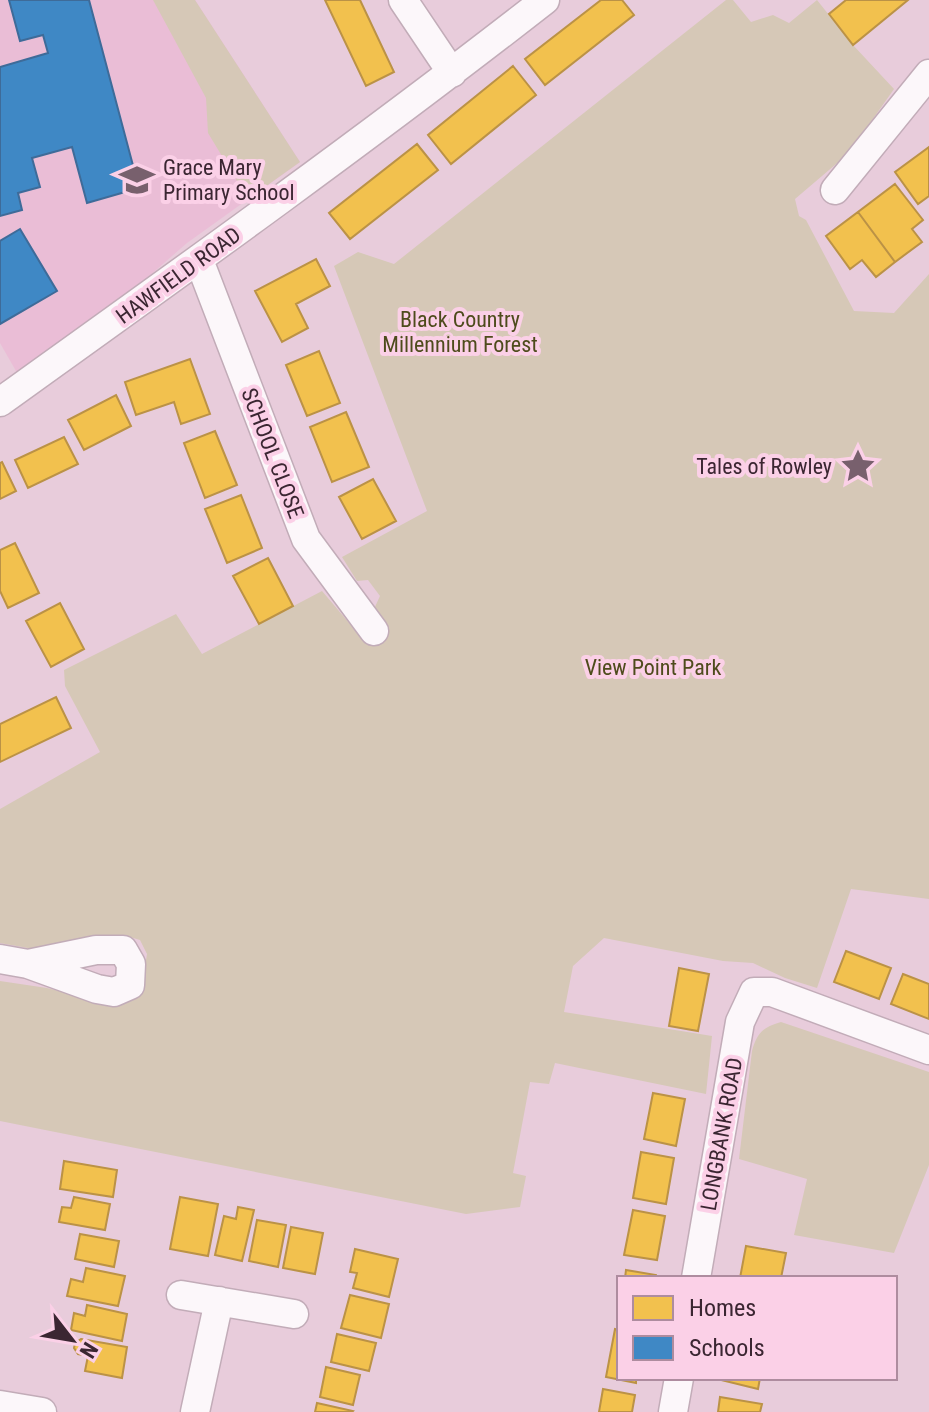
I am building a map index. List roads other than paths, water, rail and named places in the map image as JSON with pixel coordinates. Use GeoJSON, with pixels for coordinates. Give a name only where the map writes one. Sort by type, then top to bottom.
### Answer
{"type":"FeatureCollection","features":[{"type":"Feature","properties":{"kind":"street"},"geometry":{"type":"LineString","coordinates":[[403,0],[452,73]]}},
{"type":"Feature","properties":{"kind":"street","name":"HAWFIELD ROAD"},"geometry":{"type":"LineString","coordinates":[[0,402],[199,260],[452,73],[545,0]]}},
{"type":"Feature","properties":{"kind":"street"},"geometry":{"type":"LineString","coordinates":[[835,190],[929,74]]}},
{"type":"Feature","properties":{"kind":"street","name":"SCHOOL CLOSE"},"geometry":{"type":"LineString","coordinates":[[199,260],[306,539],[374,631]]}},
{"type":"Feature","properties":{"kind":"street"},"geometry":{"type":"LineString","coordinates":[[0,959],[28,964]]}},
{"type":"Feature","properties":{"kind":"street","name":"LONGBANK ROAD"},"geometry":{"type":"LineString","coordinates":[[696,1276],[740,1022],[754,992],[772,992],[929,1050]]}},
{"type":"Feature","properties":{"kind":"street"},"geometry":{"type":"LineString","coordinates":[[181,1295],[294,1314]]}},
{"type":"Feature","properties":{"kind":"street"},"geometry":{"type":"LineString","coordinates":[[195,1412],[219,1301]]}},
{"type":"Feature","properties":{"kind":"street"},"geometry":{"type":"LineString","coordinates":[[673,1412],[679,1380]]}},
{"type":"Feature","properties":{"kind":"street"},"geometry":{"type":"LineString","coordinates":[[0,1405],[42,1412]]}},
{"type":"Feature","properties":{"kind":"place","name":"Grace Mary Primary School"},"geometry":{"type":"Point","coordinates":[137,180]}},
{"type":"Feature","properties":{"kind":"place","name":"Tales of Rowley"},"geometry":{"type":"Point","coordinates":[858,466]}},
{"type":"Feature","properties":{"kind":"park label","name":"Black Country Millennium Forest"},"geometry":{"type":"Point","coordinates":[460,332]}},
{"type":"Feature","properties":{"kind":"park label","name":"View Point Park"},"geometry":{"type":"Point","coordinates":[653,667]}}]}
